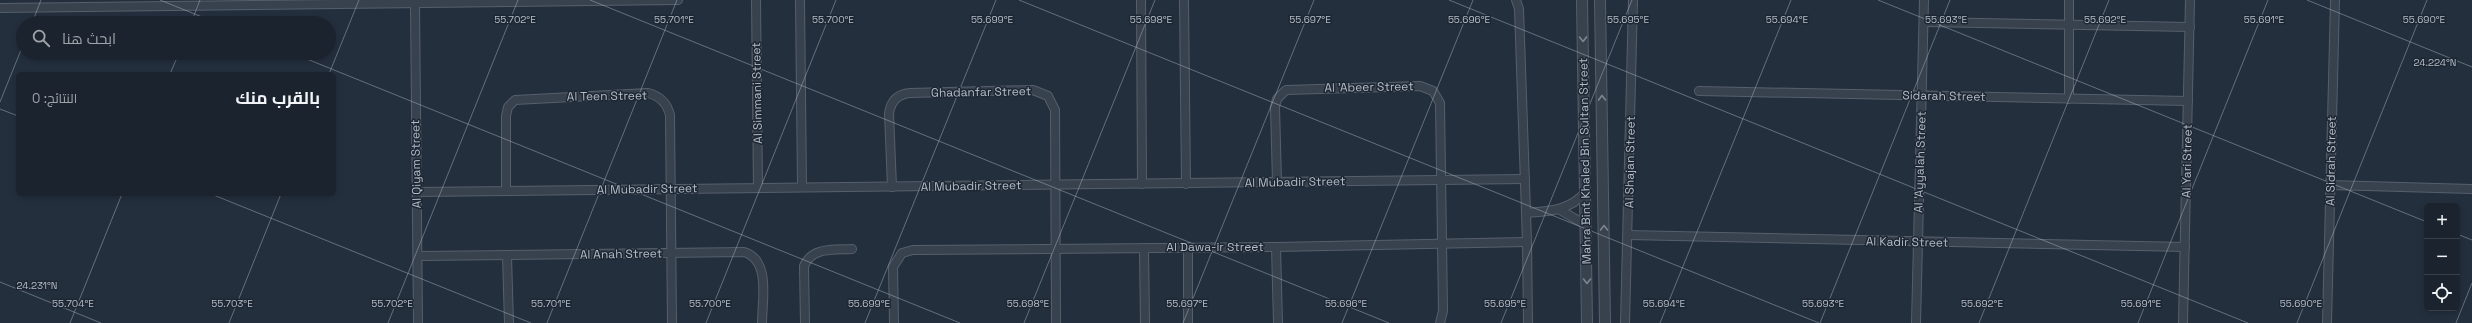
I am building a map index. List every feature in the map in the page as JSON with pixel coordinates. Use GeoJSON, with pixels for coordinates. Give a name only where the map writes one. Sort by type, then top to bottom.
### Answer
{"type":"FeatureCollection","features":[{"type":"Feature","properties":{"kind":"street"},"geometry":{"type":"LineString","coordinates":[[0,8],[363,2],[415,4],[678,0]]}},
{"type":"Feature","properties":{"kind":"street","name":"Al Simmani Street"},"geometry":{"type":"LineString","coordinates":[[756,0],[758,187]]}},
{"type":"Feature","properties":{"kind":"street"},"geometry":{"type":"LineString","coordinates":[[800,0],[802,186]]}},
{"type":"Feature","properties":{"kind":"street"},"geometry":{"type":"LineString","coordinates":[[1141,0],[1142,184]]}},
{"type":"Feature","properties":{"kind":"street"},"geometry":{"type":"LineString","coordinates":[[1184,0],[1186,184]]}},
{"type":"Feature","properties":{"kind":"street"},"geometry":{"type":"LineString","coordinates":[[1516,0],[1519,9],[1527,242],[1528,323]]}},
{"type":"Feature","properties":{"kind":"street","name":"Mahra Bint Khaled Bin Sultan Street"},"geometry":{"type":"LineString","coordinates":[[1582,0],[1587,323]]}},
{"type":"Feature","properties":{"kind":"street","name":"Mahra Bint Khaled Bin Sultan Street"},"geometry":{"type":"LineString","coordinates":[[1600,0],[1605,323]]}},
{"type":"Feature","properties":{"kind":"street","name":"Al Shajan Street"},"geometry":{"type":"LineString","coordinates":[[1625,323],[1633,0]]}},
{"type":"Feature","properties":{"kind":"street","name":"Al 'Ayyalah Street"},"geometry":{"type":"LineString","coordinates":[[1916,323],[1924,0]]}},
{"type":"Feature","properties":{"kind":"street"},"geometry":{"type":"LineString","coordinates":[[2069,0],[2069,99]]}},
{"type":"Feature","properties":{"kind":"street","name":"Al Yari Street"},"geometry":{"type":"LineString","coordinates":[[2183,323],[2190,0]]}},
{"type":"Feature","properties":{"kind":"street","name":"Al Sidrah Street"},"geometry":{"type":"LineString","coordinates":[[2327,323],[2335,0]]}},
{"type":"Feature","properties":{"kind":"street","name":"Al Qiyam Street"},"geometry":{"type":"LineString","coordinates":[[415,4],[419,256],[418,323]]}},
{"type":"Feature","properties":{"kind":"street"},"geometry":{"type":"LineString","coordinates":[[1924,22],[2069,26],[2190,27]]}},
{"type":"Feature","properties":{"kind":"street","name":"Al 'Abeer Street"},"geometry":{"type":"LineString","coordinates":[[1276,182],[1275,107],[1280,95],[1286,90],[1420,86],[1433,91],[1440,103],[1443,244],[1443,311],[1440,323]]}},
{"type":"Feature","properties":{"kind":"street","name":"Ghadanfar Street"},"geometry":{"type":"LineString","coordinates":[[892,187],[889,113],[892,103],[900,96],[910,93],[1026,90],[1044,93],[1054,105],[1056,323]]}},
{"type":"Feature","properties":{"kind":"street","name":"Sidarah Street"},"geometry":{"type":"LineString","coordinates":[[1699,91],[2188,101]]}},
{"type":"Feature","properties":{"kind":"street","name":"Al Teen Street"},"geometry":{"type":"LineString","coordinates":[[506,190],[506,116],[508,107],[515,100],[648,93],[660,98],[668,108],[670,115],[672,323]]}},
{"type":"Feature","properties":{"kind":"street","name":"Al Mubadir Street"},"geometry":{"type":"LineString","coordinates":[[417,192],[802,186],[892,187],[1525,179]]}},
{"type":"Feature","properties":{"kind":"street"},"geometry":{"type":"LineString","coordinates":[[2330,185],[2472,189]]}},
{"type":"Feature","properties":{"kind":"street"},"geometry":{"type":"LineString","coordinates":[[1526,213],[1560,210],[1574,203],[1585,193]]}},
{"type":"Feature","properties":{"kind":"street"},"geometry":{"type":"LineString","coordinates":[[1560,210],[1586,225]]}},
{"type":"Feature","properties":{"kind":"street","name":"Al Kadir Street"},"geometry":{"type":"LineString","coordinates":[[1628,235],[2185,247]]}},
{"type":"Feature","properties":{"kind":"street","name":"Al Dawa-ir Street"},"geometry":{"type":"LineString","coordinates":[[894,323],[893,267],[902,253],[913,250],[1276,247],[1527,242]]}},
{"type":"Feature","properties":{"kind":"street"},"geometry":{"type":"LineString","coordinates":[[1188,247],[1188,323]]}},
{"type":"Feature","properties":{"kind":"street"},"geometry":{"type":"LineString","coordinates":[[1276,247],[1278,323]]}},
{"type":"Feature","properties":{"kind":"street"},"geometry":{"type":"LineString","coordinates":[[1144,248],[1145,323]]}},
{"type":"Feature","properties":{"kind":"street"},"geometry":{"type":"LineString","coordinates":[[805,323],[804,266],[806,260],[817,252],[852,249]]}},
{"type":"Feature","properties":{"kind":"street","name":"Al Anah Street"},"geometry":{"type":"LineString","coordinates":[[419,256],[672,254],[738,251],[754,256],[761,271],[762,323]]}},
{"type":"Feature","properties":{"kind":"street"},"geometry":{"type":"LineString","coordinates":[[507,256],[509,323]]}}]}
